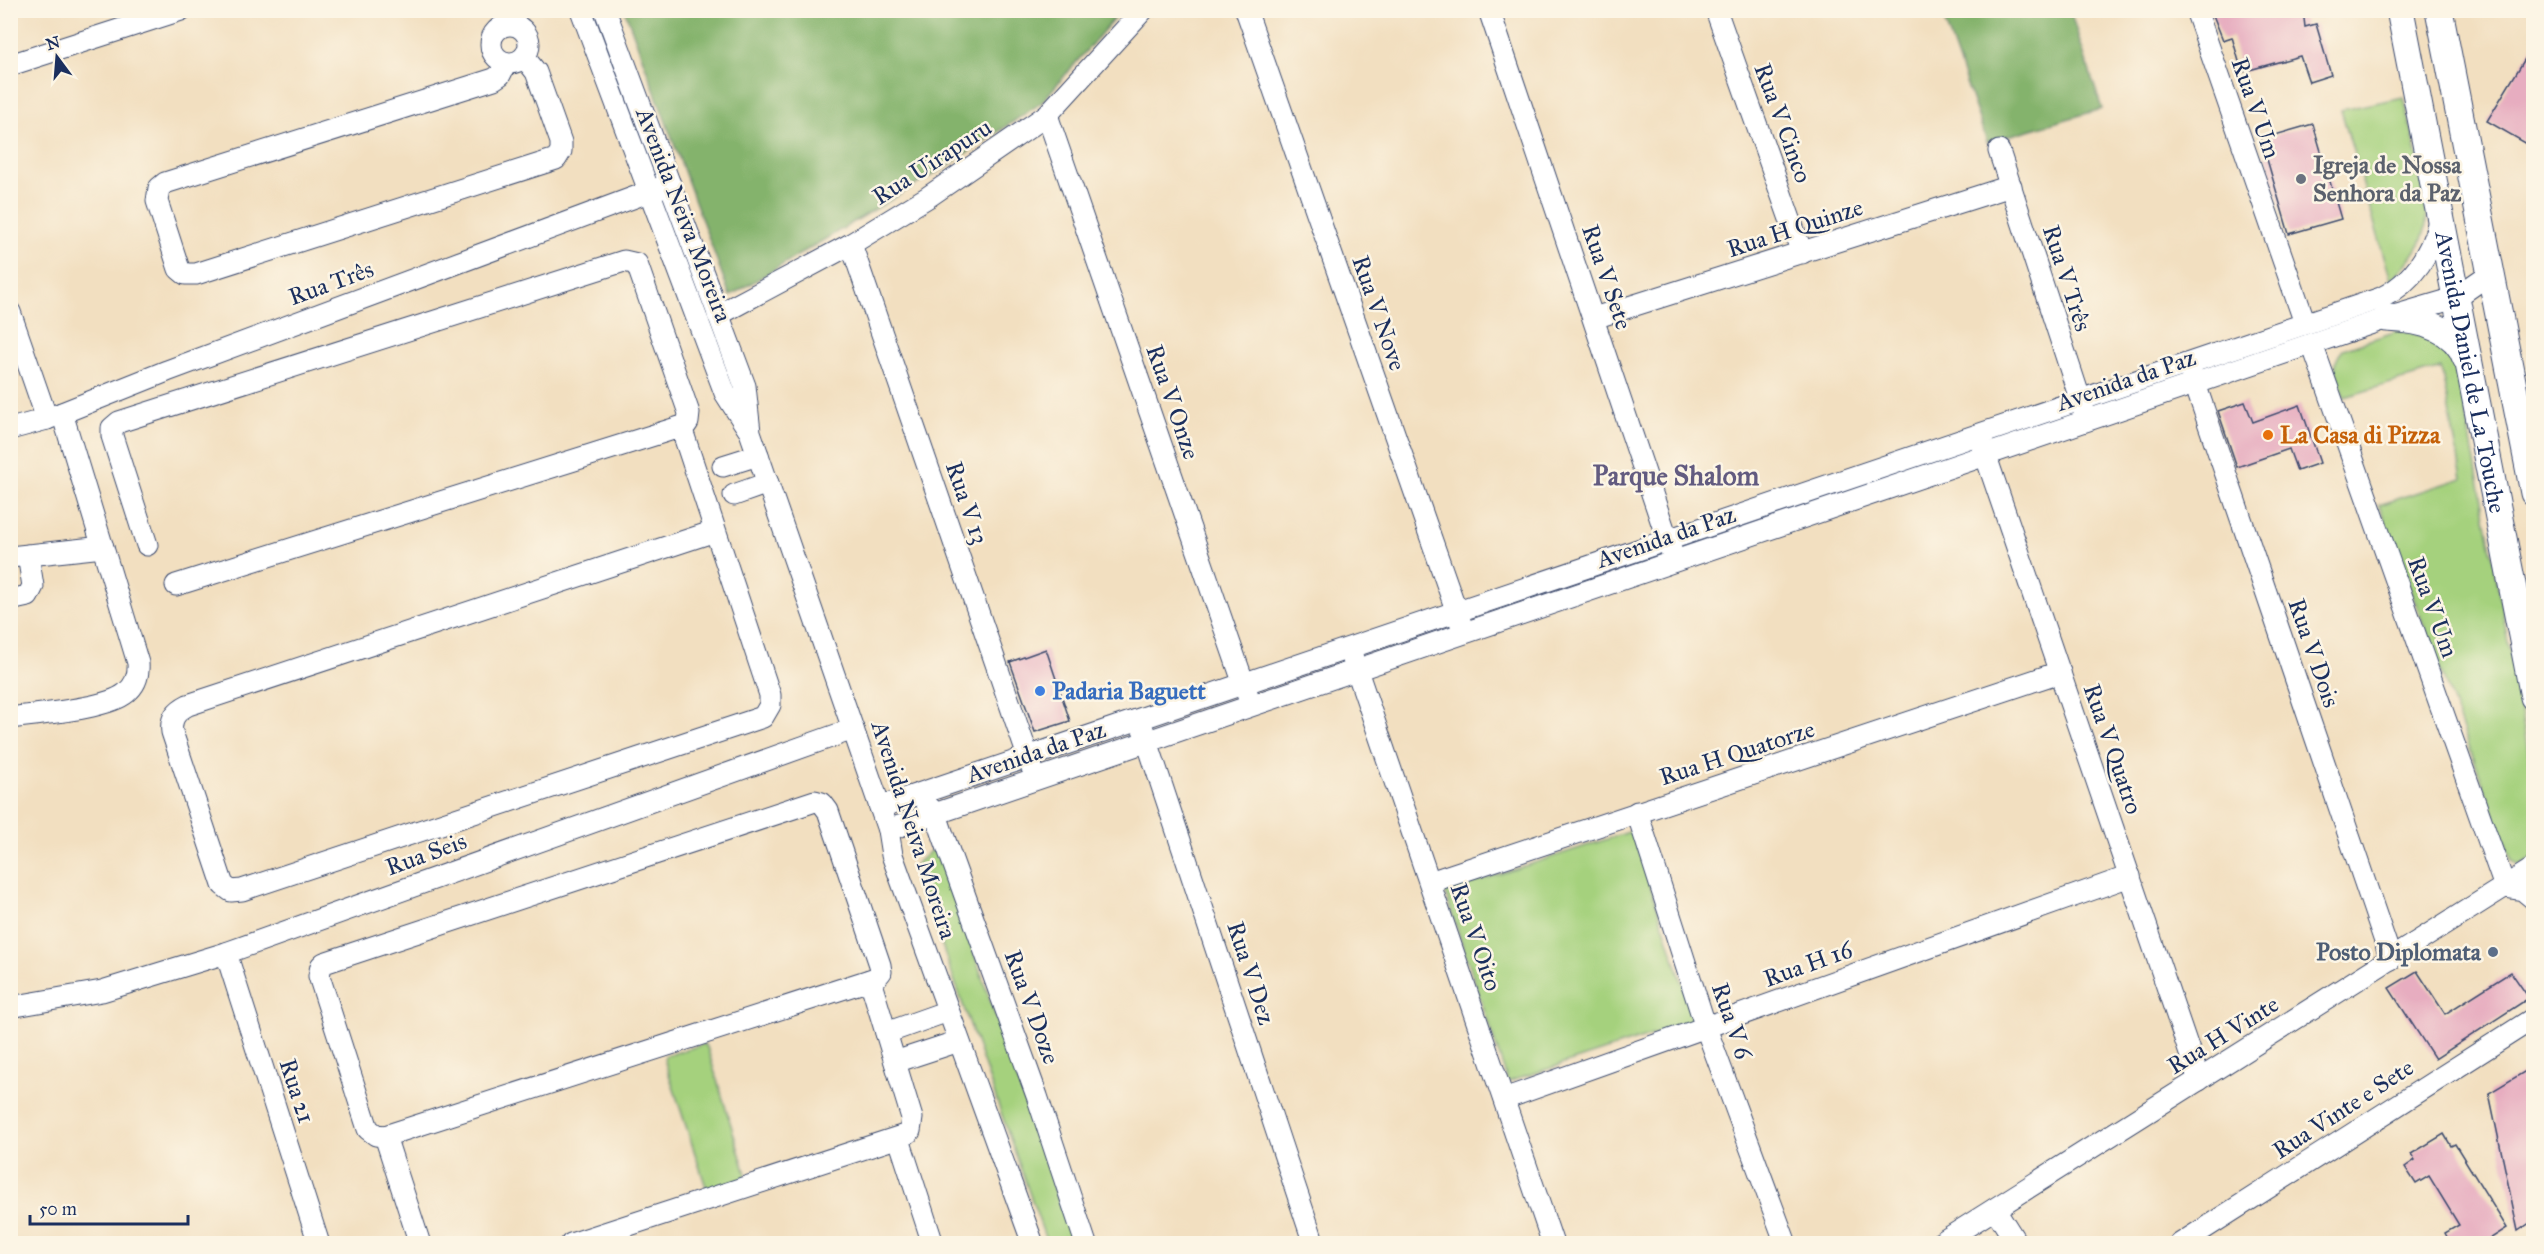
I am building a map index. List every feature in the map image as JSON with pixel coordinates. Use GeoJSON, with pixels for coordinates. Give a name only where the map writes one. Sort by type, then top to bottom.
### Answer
{"type":"FeatureCollection","features":[{"type":"Feature","properties":{"kind":"main road","name":"Avenida Daniel de La Touche"},"geometry":{"type":"LineString","coordinates":[[2400,10],[2534,697]]}},
{"type":"Feature","properties":{"kind":"main road","name":"Avenida Daniel de La Touche"},"geometry":{"type":"LineString","coordinates":[[2439,10],[2534,493]]}},
{"type":"Feature","properties":{"kind":"main road"},"geometry":{"type":"LineString","coordinates":[[2387,318],[2412,319],[2440,330],[2460,346],[2468,364]]}},
{"type":"Feature","properties":{"kind":"street"},"geometry":{"type":"LineString","coordinates":[[10,65],[181,10]]}},
{"type":"Feature","properties":{"kind":"street","name":"Avenida Neiva Moreira"},"geometry":{"type":"LineString","coordinates":[[581,10],[725,393],[750,432]]}},
{"type":"Feature","properties":{"kind":"street","name":"Avenida Neiva Moreira"},"geometry":{"type":"LineString","coordinates":[[606,10],[745,386],[750,432],[888,830],[892,855],[1033,1244]]}},
{"type":"Feature","properties":{"kind":"street","name":"Rua V Nove"},"geometry":{"type":"LineString","coordinates":[[1246,10],[1464,633]]}},
{"type":"Feature","properties":{"kind":"street","name":"Rua V Sete"},"geometry":{"type":"LineString","coordinates":[[1489,10],[1675,561]]}},
{"type":"Feature","properties":{"kind":"street","name":"Rua V Cinco"},"geometry":{"type":"LineString","coordinates":[[1716,10],[1802,252]]}},
{"type":"Feature","properties":{"kind":"street","name":"Rua V Um"},"geometry":{"type":"LineString","coordinates":[[2196,10],[2305,323]]}},
{"type":"Feature","properties":{"kind":"street","name":"Rua Uirapuru"},"geometry":{"type":"LineString","coordinates":[[718,315],[851,244],[928,197],[1047,115],[1137,13]]}},
{"type":"Feature","properties":{"kind":"street"},"geometry":{"type":"LineString","coordinates":[[515,60],[494,79],[165,183],[159,188],[157,201],[179,269],[185,274],[196,274],[556,159],[561,151],[561,142],[536,72],[515,60],[500,60],[492,51],[491,39],[498,28],[511,17],[529,39],[529,45],[515,60]]}},
{"type":"Feature","properties":{"kind":"street","name":"Rua V Onze"},"geometry":{"type":"LineString","coordinates":[[1047,115],[1251,705]]}},
{"type":"Feature","properties":{"kind":"street","name":"Rua V Três"},"geometry":{"type":"LineString","coordinates":[[1999,151],[2087,420]]}},
{"type":"Feature","properties":{"kind":"street","name":"Rua Três"},"geometry":{"type":"LineString","coordinates":[[10,429],[55,416],[167,371],[670,184]]}},
{"type":"Feature","properties":{"kind":"street","name":"Rua H Quinze"},"geometry":{"type":"LineString","coordinates":[[1594,318],[2011,186]]}},
{"type":"Feature","properties":{"kind":"street","name":"Avenida da Paz"},"geometry":{"type":"LineString","coordinates":[[880,807],[2381,298],[2397,290],[2410,278],[2427,252],[2440,217]]}},
{"type":"Feature","properties":{"kind":"street","name":"Rua V 13"},"geometry":{"type":"LineString","coordinates":[[851,244],[1035,779]]}},
{"type":"Feature","properties":{"kind":"street"},"geometry":{"type":"LineString","coordinates":[[147,545],[112,436],[112,428],[119,422],[624,261],[634,262],[639,267],[689,413],[688,422],[681,427],[177,585]]}},
{"type":"Feature","properties":{"kind":"street","name":"Avenida da Paz"},"geometry":{"type":"LineString","coordinates":[[888,830],[2387,318],[2455,298],[2491,273]]}},
{"type":"Feature","properties":{"kind":"street"},"geometry":{"type":"LineString","coordinates":[[10,312],[55,416],[103,547],[138,663],[139,674],[135,682],[120,697],[103,703],[10,718]]}},
{"type":"Feature","properties":{"kind":"street","name":"Rua V Um"},"geometry":{"type":"LineString","coordinates":[[2312,344],[2505,887]]}},
{"type":"Feature","properties":{"kind":"street","name":"Rua V Dois"},"geometry":{"type":"LineString","coordinates":[[2188,363],[2391,959]]}},
{"type":"Feature","properties":{"kind":"street"},"geometry":{"type":"LineString","coordinates":[[681,427],[770,695],[770,705],[763,717],[242,890],[231,891],[223,885],[172,732],[173,718],[183,708],[715,531]]}},
{"type":"Feature","properties":{"kind":"street","name":"Rua V Quatro"},"geometry":{"type":"LineString","coordinates":[[1978,435],[2199,1080]]}},
{"type":"Feature","properties":{"kind":"street"},"geometry":{"type":"LineString","coordinates":[[723,466],[758,455]]}},
{"type":"Feature","properties":{"kind":"street"},"geometry":{"type":"LineString","coordinates":[[734,495],[768,483]]}},
{"type":"Feature","properties":{"kind":"street"},"geometry":{"type":"LineString","coordinates":[[19,598],[33,586],[19,556],[103,547]]}},
{"type":"Feature","properties":{"kind":"street","name":"Rua V Oito"},"geometry":{"type":"LineString","coordinates":[[1349,648],[1553,1244]]}},
{"type":"Feature","properties":{"kind":"street","name":"Rua H Quatorze"},"geometry":{"type":"LineString","coordinates":[[1430,882],[2060,672]]}},
{"type":"Feature","properties":{"kind":"street","name":"Rua V Dez"},"geometry":{"type":"LineString","coordinates":[[1139,719],[1314,1244]]}},
{"type":"Feature","properties":{"kind":"street","name":"Rua Seis"},"geometry":{"type":"LineString","coordinates":[[10,1007],[102,991],[226,953],[853,729]]}},
{"type":"Feature","properties":{"kind":"street","name":"Rua V Doze"},"geometry":{"type":"LineString","coordinates":[[916,795],[936,814],[1037,1096],[1086,1244]]}},
{"type":"Feature","properties":{"kind":"street"},"geometry":{"type":"LineString","coordinates":[[811,802],[822,803],[828,811],[880,965],[881,972],[870,980],[385,1136],[376,1135],[368,1129],[319,976],[324,963],[811,802]]}},
{"type":"Feature","properties":{"kind":"street","name":"Rua V 6"},"geometry":{"type":"LineString","coordinates":[[1637,813],[1706,1028],[1786,1244]]}},
{"type":"Feature","properties":{"kind":"street","name":"Rua H Vinte"},"geometry":{"type":"LineString","coordinates":[[1940,1244],[2534,868]]}},
{"type":"Feature","properties":{"kind":"street","name":"Rua H 16"},"geometry":{"type":"LineString","coordinates":[[1504,1099],[2130,876]]}},
{"type":"Feature","properties":{"kind":"street"},"geometry":{"type":"LineString","coordinates":[[2505,887],[2523,890],[2534,899]]}},
{"type":"Feature","properties":{"kind":"street","name":"Rua 21"},"geometry":{"type":"LineString","coordinates":[[226,953],[315,1243]]}},
{"type":"Feature","properties":{"kind":"street"},"geometry":{"type":"LineString","coordinates":[[571,1244],[899,1139],[910,1131],[912,1119],[870,980]]}},
{"type":"Feature","properties":{"kind":"street"},"geometry":{"type":"LineString","coordinates":[[886,1033],[948,1011]]}},
{"type":"Feature","properties":{"kind":"street","name":"Rua Vinte e Sete"},"geometry":{"type":"LineString","coordinates":[[2180,1244],[2534,1018]]}},
{"type":"Feature","properties":{"kind":"street"},"geometry":{"type":"LineString","coordinates":[[895,1062],[959,1041]]}},
{"type":"Feature","properties":{"kind":"street"},"geometry":{"type":"LineString","coordinates":[[385,1136],[420,1244]]}},
{"type":"Feature","properties":{"kind":"street"},"geometry":{"type":"LineString","coordinates":[[899,1139],[933,1244]]}},
{"type":"Feature","properties":{"kind":"street"},"geometry":{"type":"LineString","coordinates":[[1995,1209],[2017,1244]]}},
{"type":"Feature","properties":{"kind":"green space"},"geometry":{"type":"Polygon","coordinates":[[[1118,10],[1119,13],[1041,103],[944,168],[730,296],[625,11],[1118,10]]]}},
{"type":"Feature","properties":{"kind":"green space"},"geometry":{"type":"Polygon","coordinates":[[[1941,11],[2070,11],[2102,109],[1987,142],[1941,11]]]}},
{"type":"Feature","properties":{"kind":"green space"},"geometry":{"type":"Polygon","coordinates":[[[2404,97],[2423,184],[2426,218],[2420,244],[2391,280],[2341,110],[2404,97]]]}},
{"type":"Feature","properties":{"kind":"green space"},"geometry":{"type":"Polygon","coordinates":[[[2397,331],[2418,334],[2434,342],[2446,353],[2458,370],[2533,778],[2533,858],[2519,865],[2512,861],[2379,505],[2462,478],[2441,368],[2345,397],[2336,372],[2336,361],[2343,349],[2397,331]]]}},
{"type":"Feature","properties":{"kind":"green space"},"geometry":{"type":"Polygon","coordinates":[[[1632,831],[1695,1021],[1508,1082],[1445,892],[1632,831]]]}},
{"type":"Feature","properties":{"kind":"green space"},"geometry":{"type":"Polygon","coordinates":[[[937,845],[1073,1243],[1047,1243],[914,866],[937,845]]]}},
{"type":"Feature","properties":{"kind":"green space"},"geometry":{"type":"Polygon","coordinates":[[[704,1044],[707,1047],[746,1174],[745,1179],[709,1189],[706,1187],[664,1059],[665,1056],[704,1044]]]}},
{"type":"Feature","properties":{"kind":"building"},"geometry":{"type":"Polygon","coordinates":[[[2211,10],[2303,10],[2305,27],[2316,24],[2331,75],[2309,82],[2300,56],[2242,72],[2232,37],[2223,40],[2211,10]]]}},
{"type":"Feature","properties":{"kind":"building"},"geometry":{"type":"Polygon","coordinates":[[[2534,44],[2534,148],[2487,121],[2534,44]]]}},
{"type":"Feature","properties":{"kind":"building","name":"Igreja de Nossa Senhora da Paz"},"geometry":{"type":"Polygon","coordinates":[[[2313,124],[2341,219],[2289,234],[2261,139],[2313,124]]]}},
{"type":"Feature","properties":{"kind":"building","name":"La Casa di Pizza"},"geometry":{"type":"Polygon","coordinates":[[[2245,402],[2253,422],[2300,405],[2320,463],[2297,471],[2289,449],[2237,467],[2218,411],[2245,402]]]}},
{"type":"Feature","properties":{"kind":"building","name":"Padaria Baguett"},"geometry":{"type":"Polygon","coordinates":[[[1046,649],[1070,721],[1035,732],[1010,662],[1046,649]]]}},
{"type":"Feature","properties":{"kind":"building"},"geometry":{"type":"Polygon","coordinates":[[[2417,971],[2445,1014],[2511,972],[2529,998],[2435,1059],[2389,988],[2417,971]]]}},
{"type":"Feature","properties":{"kind":"building"},"geometry":{"type":"Polygon","coordinates":[[[2534,1066],[2534,1220],[2518,1231],[2489,1093],[2534,1066]]]}},
{"type":"Feature","properties":{"kind":"building"},"geometry":{"type":"Polygon","coordinates":[[[2444,1134],[2451,1146],[2455,1144],[2507,1228],[2482,1244],[2451,1244],[2445,1233],[2459,1225],[2429,1176],[2416,1184],[2405,1167],[2415,1160],[2411,1154],[2444,1134]]]}},
{"type":"Feature","properties":{"kind":"place","name":"Igreja de Nossa Senhora da Paz"},"geometry":{"type":"Point","coordinates":[2301,179]}},
{"type":"Feature","properties":{"kind":"place","name":"La Casa di Pizza"},"geometry":{"type":"Point","coordinates":[2268,435]}},
{"type":"Feature","properties":{"kind":"place","name":"Padaria Baguett"},"geometry":{"type":"Point","coordinates":[1040,691]}},
{"type":"Feature","properties":{"kind":"place","name":"Posto Diplomata"},"geometry":{"type":"Point","coordinates":[2493,952]}},
{"type":"Feature","properties":{"kind":"district","name":"Parque Shalom"},"geometry":{"type":"Point","coordinates":[1676,476]}}]}
